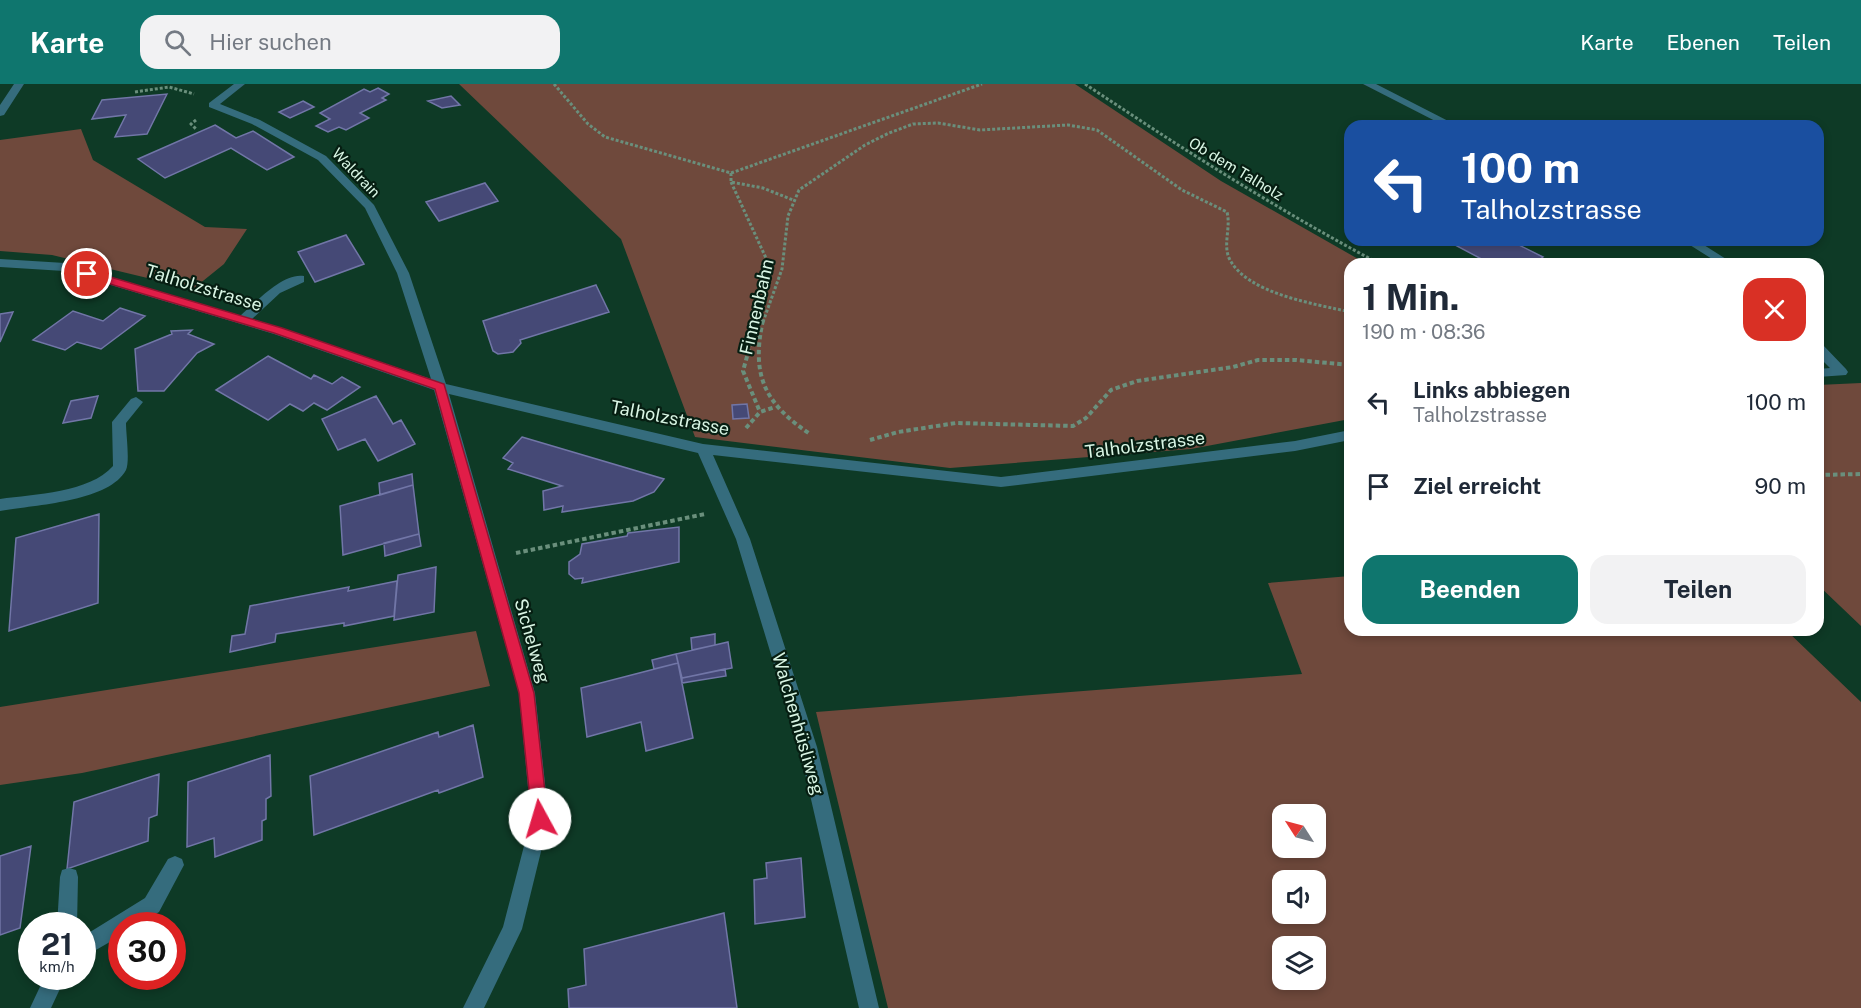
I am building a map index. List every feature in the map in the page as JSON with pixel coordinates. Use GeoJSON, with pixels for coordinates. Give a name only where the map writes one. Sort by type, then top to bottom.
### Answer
{"type":"FeatureCollection","features":[{"type":"Feature","properties":{"kind":"street"},"geometry":{"type":"LineString","coordinates":[[0,113],[19,84]]}},
{"type":"Feature","properties":{"kind":"street"},"geometry":{"type":"LineString","coordinates":[[217,97],[240,84]]}},
{"type":"Feature","properties":{"kind":"street"},"geometry":{"type":"LineString","coordinates":[[1368,84],[1441,120]]}},
{"type":"Feature","properties":{"kind":"street","name":"Waldrain"},"geometry":{"type":"LineString","coordinates":[[217,97],[213,105],[256,122],[322,158],[370,207],[403,273],[440,387]]}},
{"type":"Feature","properties":{"kind":"street"},"geometry":{"type":"LineString","coordinates":[[1700,246],[1720,258]]}},
{"type":"Feature","properties":{"kind":"street","name":"Talholzstrasse"},"geometry":{"type":"LineString","coordinates":[[0,263],[65,267],[243,320],[440,387],[703,449],[1001,482],[1295,446],[1344,436]]}},
{"type":"Feature","properties":{"kind":"street"},"geometry":{"type":"LineString","coordinates":[[243,320],[276,290],[300,279]]}},
{"type":"Feature","properties":{"kind":"street"},"geometry":{"type":"LineString","coordinates":[[1824,354],[1841,372],[1824,373]]}},
{"type":"Feature","properties":{"kind":"street","name":"Sichelweg"},"geometry":{"type":"LineString","coordinates":[[440,387],[527,693],[540,819],[512,929],[473,1008]]}},
{"type":"Feature","properties":{"kind":"street"},"geometry":{"type":"LineString","coordinates":[[0,505],[88,490],[109,480],[120,467],[119,422],[135,402]]}},
{"type":"Feature","properties":{"kind":"street","name":"Walchenhüsliweg"},"geometry":{"type":"LineString","coordinates":[[703,449],[743,539],[808,747],[869,1008]]}},
{"type":"Feature","properties":{"kind":"street"},"geometry":{"type":"LineString","coordinates":[[96,939],[152,905],[175,865]]}},
{"type":"Feature","properties":{"kind":"street"},"geometry":{"type":"LineString","coordinates":[[68,912],[69,877]]}},
{"type":"Feature","properties":{"kind":"street"},"geometry":{"type":"LineString","coordinates":[[40,1008],[49,990]]}},
{"type":"Feature","properties":{"kind":"path"},"geometry":{"type":"LineString","coordinates":[[554,84],[588,124],[605,137],[730,173],[982,84]]}},
{"type":"Feature","properties":{"kind":"path","name":"Ob dem Talholz"},"geometry":{"type":"LineString","coordinates":[[1085,84],[1213,169],[1344,245]]}},
{"type":"Feature","properties":{"kind":"path"},"geometry":{"type":"LineString","coordinates":[[135,92],[169,87],[217,97]]}},
{"type":"Feature","properties":{"kind":"path"},"geometry":{"type":"LineString","coordinates":[[731,182],[764,188],[793,200],[800,189],[850,155],[885,135],[914,123],[979,130],[1082,125],[1097,130],[1182,190],[1227,212],[1230,219],[1226,248],[1229,259],[1248,280],[1265,288],[1344,310]]}},
{"type":"Feature","properties":{"kind":"path"},"geometry":{"type":"LineString","coordinates":[[730,173],[731,182],[771,269],[743,371],[760,412]]}},
{"type":"Feature","properties":{"kind":"path","name":"Finnenbahn"},"geometry":{"type":"LineString","coordinates":[[793,200],[783,246],[782,267],[761,331],[757,368],[771,403],[790,422],[811,434]]}},
{"type":"Feature","properties":{"kind":"path","name":"Ob dem Talholz"},"geometry":{"type":"LineString","coordinates":[[1346,246],[1369,258]]}},
{"type":"Feature","properties":{"kind":"path"},"geometry":{"type":"LineString","coordinates":[[865,441],[920,428],[956,423],[1073,426],[1086,418],[1111,390],[1137,381],[1233,367],[1258,360],[1344,364]]}},
{"type":"Feature","properties":{"kind":"path"},"geometry":{"type":"LineString","coordinates":[[736,451],[749,422],[760,412],[775,407]]}},
{"type":"Feature","properties":{"kind":"path"},"geometry":{"type":"LineString","coordinates":[[1824,475],[1861,474]]}},
{"type":"Feature","properties":{"kind":"path"},"geometry":{"type":"LineString","coordinates":[[488,559],[730,509]]}},
{"type":"Feature","properties":{"kind":"shaded area"},"geometry":{"type":"Polygon","coordinates":[[[459,84],[1075,84],[1221,181],[1356,258],[1344,258],[1344,420],[1191,449],[950,468],[695,437],[621,239],[459,84]]]}},
{"type":"Feature","properties":{"kind":"shaded area"},"geometry":{"type":"Polygon","coordinates":[[[81,129],[93,160],[205,227],[247,229],[224,264],[193,289],[52,255],[0,251],[0,140],[81,129]]]}},
{"type":"Feature","properties":{"kind":"shaded area"},"geometry":{"type":"Polygon","coordinates":[[[1861,383],[1861,626],[1824,591],[1824,385],[1861,383]]]}},
{"type":"Feature","properties":{"kind":"shaded area"},"geometry":{"type":"Polygon","coordinates":[[[1344,577],[1344,636],[1792,636],[1861,702],[1861,1008],[888,1008],[816,712],[1302,674],[1268,583],[1344,577]]]}},
{"type":"Feature","properties":{"kind":"shaded area"},"geometry":{"type":"Polygon","coordinates":[[[476,631],[490,686],[82,773],[0,785],[0,707],[476,631]]]}},
{"type":"Feature","properties":{"kind":"building"},"geometry":{"type":"Polygon","coordinates":[[[378,88],[389,94],[382,98],[386,100],[360,113],[369,118],[346,130],[339,127],[328,132],[316,126],[330,119],[320,113],[364,89],[370,92],[378,88]]]}},
{"type":"Feature","properties":{"kind":"building"},"geometry":{"type":"Polygon","coordinates":[[[167,94],[147,134],[115,137],[126,115],[92,119],[102,100],[167,94]]]}},
{"type":"Feature","properties":{"kind":"building"},"geometry":{"type":"Polygon","coordinates":[[[451,96],[460,105],[442,108],[428,101],[451,96]]]}},
{"type":"Feature","properties":{"kind":"building"},"geometry":{"type":"Polygon","coordinates":[[[303,101],[314,107],[290,118],[279,112],[303,101]]]}},
{"type":"Feature","properties":{"kind":"building"},"geometry":{"type":"Polygon","coordinates":[[[215,125],[236,138],[253,131],[294,157],[267,170],[231,148],[165,178],[138,159],[215,125]]]}},
{"type":"Feature","properties":{"kind":"building"},"geometry":{"type":"Polygon","coordinates":[[[485,183],[498,201],[439,221],[426,202],[485,183]]]}},
{"type":"Feature","properties":{"kind":"building"},"geometry":{"type":"Polygon","coordinates":[[[346,235],[364,264],[315,282],[298,252],[346,235]]]}},
{"type":"Feature","properties":{"kind":"building"},"geometry":{"type":"Polygon","coordinates":[[[1457,246],[1521,246],[1543,257],[1542,258],[1480,258],[1457,246]]]}},
{"type":"Feature","properties":{"kind":"building"},"geometry":{"type":"Polygon","coordinates":[[[596,285],[609,312],[520,340],[521,343],[513,352],[498,354],[493,351],[483,321],[596,285]]]}},
{"type":"Feature","properties":{"kind":"building"},"geometry":{"type":"Polygon","coordinates":[[[120,308],[145,316],[101,349],[77,342],[65,350],[33,340],[73,311],[103,321],[120,308]]]}},
{"type":"Feature","properties":{"kind":"building"},"geometry":{"type":"Polygon","coordinates":[[[13,312],[0,342],[0,314],[13,312]]]}},
{"type":"Feature","properties":{"kind":"building"},"geometry":{"type":"Polygon","coordinates":[[[192,330],[188,334],[214,344],[197,353],[164,391],[138,391],[135,349],[172,334],[171,331],[192,330]]]}},
{"type":"Feature","properties":{"kind":"building"},"geometry":{"type":"Polygon","coordinates":[[[268,356],[311,379],[314,375],[332,384],[342,377],[360,387],[327,410],[314,403],[303,411],[290,404],[268,420],[216,390],[268,356]]]}},
{"type":"Feature","properties":{"kind":"building"},"geometry":{"type":"Polygon","coordinates":[[[98,396],[91,418],[63,423],[71,401],[98,396]]]}},
{"type":"Feature","properties":{"kind":"building"},"geometry":{"type":"Polygon","coordinates":[[[376,396],[393,424],[401,420],[415,444],[378,461],[365,439],[338,450],[322,419],[376,396]]]}},
{"type":"Feature","properties":{"kind":"building"},"geometry":{"type":"Polygon","coordinates":[[[747,404],[749,418],[733,419],[732,405],[747,404]]]}},
{"type":"Feature","properties":{"kind":"building"},"geometry":{"type":"Polygon","coordinates":[[[522,437],[664,479],[654,492],[633,501],[562,512],[563,506],[544,510],[543,491],[562,486],[508,469],[513,463],[503,458],[522,437]]]}},
{"type":"Feature","properties":{"kind":"building"},"geometry":{"type":"Polygon","coordinates":[[[412,474],[413,485],[380,495],[379,483],[412,474]]]}},
{"type":"Feature","properties":{"kind":"building"},"geometry":{"type":"Polygon","coordinates":[[[413,485],[419,534],[343,555],[340,506],[413,485]]]}},
{"type":"Feature","properties":{"kind":"building"},"geometry":{"type":"Polygon","coordinates":[[[99,514],[98,603],[9,631],[16,538],[99,514]]]}},
{"type":"Feature","properties":{"kind":"building"},"geometry":{"type":"Polygon","coordinates":[[[679,527],[679,562],[582,583],[583,578],[575,579],[569,574],[569,562],[580,554],[582,544],[627,536],[628,533],[679,527]]]}},
{"type":"Feature","properties":{"kind":"building"},"geometry":{"type":"Polygon","coordinates":[[[419,534],[421,546],[385,556],[384,543],[419,534]]]}},
{"type":"Feature","properties":{"kind":"building"},"geometry":{"type":"Polygon","coordinates":[[[436,567],[434,612],[394,620],[398,575],[436,567]]]}},
{"type":"Feature","properties":{"kind":"building"},"geometry":{"type":"Polygon","coordinates":[[[397,581],[394,616],[344,626],[344,623],[276,634],[275,642],[230,652],[232,636],[245,634],[250,606],[349,587],[348,591],[397,581]]]}},
{"type":"Feature","properties":{"kind":"building"},"geometry":{"type":"Polygon","coordinates":[[[715,634],[715,645],[692,650],[691,638],[715,634]]]}},
{"type":"Feature","properties":{"kind":"building"},"geometry":{"type":"Polygon","coordinates":[[[728,642],[732,668],[682,678],[676,654],[728,642]]]}},
{"type":"Feature","properties":{"kind":"building"},"geometry":{"type":"Polygon","coordinates":[[[676,654],[678,663],[654,669],[652,660],[676,654]]]}},
{"type":"Feature","properties":{"kind":"building"},"geometry":{"type":"Polygon","coordinates":[[[678,663],[693,738],[646,751],[641,722],[587,737],[581,688],[678,663]]]}},
{"type":"Feature","properties":{"kind":"building"},"geometry":{"type":"Polygon","coordinates":[[[725,669],[726,676],[682,683],[682,678],[725,669]]]}},
{"type":"Feature","properties":{"kind":"building"},"geometry":{"type":"Polygon","coordinates":[[[473,725],[483,777],[439,793],[438,790],[314,835],[310,776],[438,732],[439,737],[473,725]]]}},
{"type":"Feature","properties":{"kind":"building"},"geometry":{"type":"Polygon","coordinates":[[[270,755],[271,796],[266,799],[266,819],[262,821],[262,840],[215,857],[214,838],[187,847],[188,782],[270,755]]]}},
{"type":"Feature","properties":{"kind":"building"},"geometry":{"type":"Polygon","coordinates":[[[159,774],[157,815],[149,818],[148,841],[67,869],[74,802],[159,774]]]}},
{"type":"Feature","properties":{"kind":"building"},"geometry":{"type":"Polygon","coordinates":[[[31,846],[22,912],[18,912],[18,929],[0,935],[0,856],[31,846]]]}},
{"type":"Feature","properties":{"kind":"building"},"geometry":{"type":"Polygon","coordinates":[[[801,858],[805,917],[755,924],[754,880],[767,878],[766,863],[801,858]]]}},
{"type":"Feature","properties":{"kind":"building"},"geometry":{"type":"Polygon","coordinates":[[[724,913],[737,1008],[569,1008],[568,989],[586,985],[584,949],[724,913]]]}},
{"type":"Feature","properties":{"kind":"route"},"geometry":{"type":"LineString","coordinates":[[87,274],[278,331],[440,387],[527,693],[540,819]]}}]}
